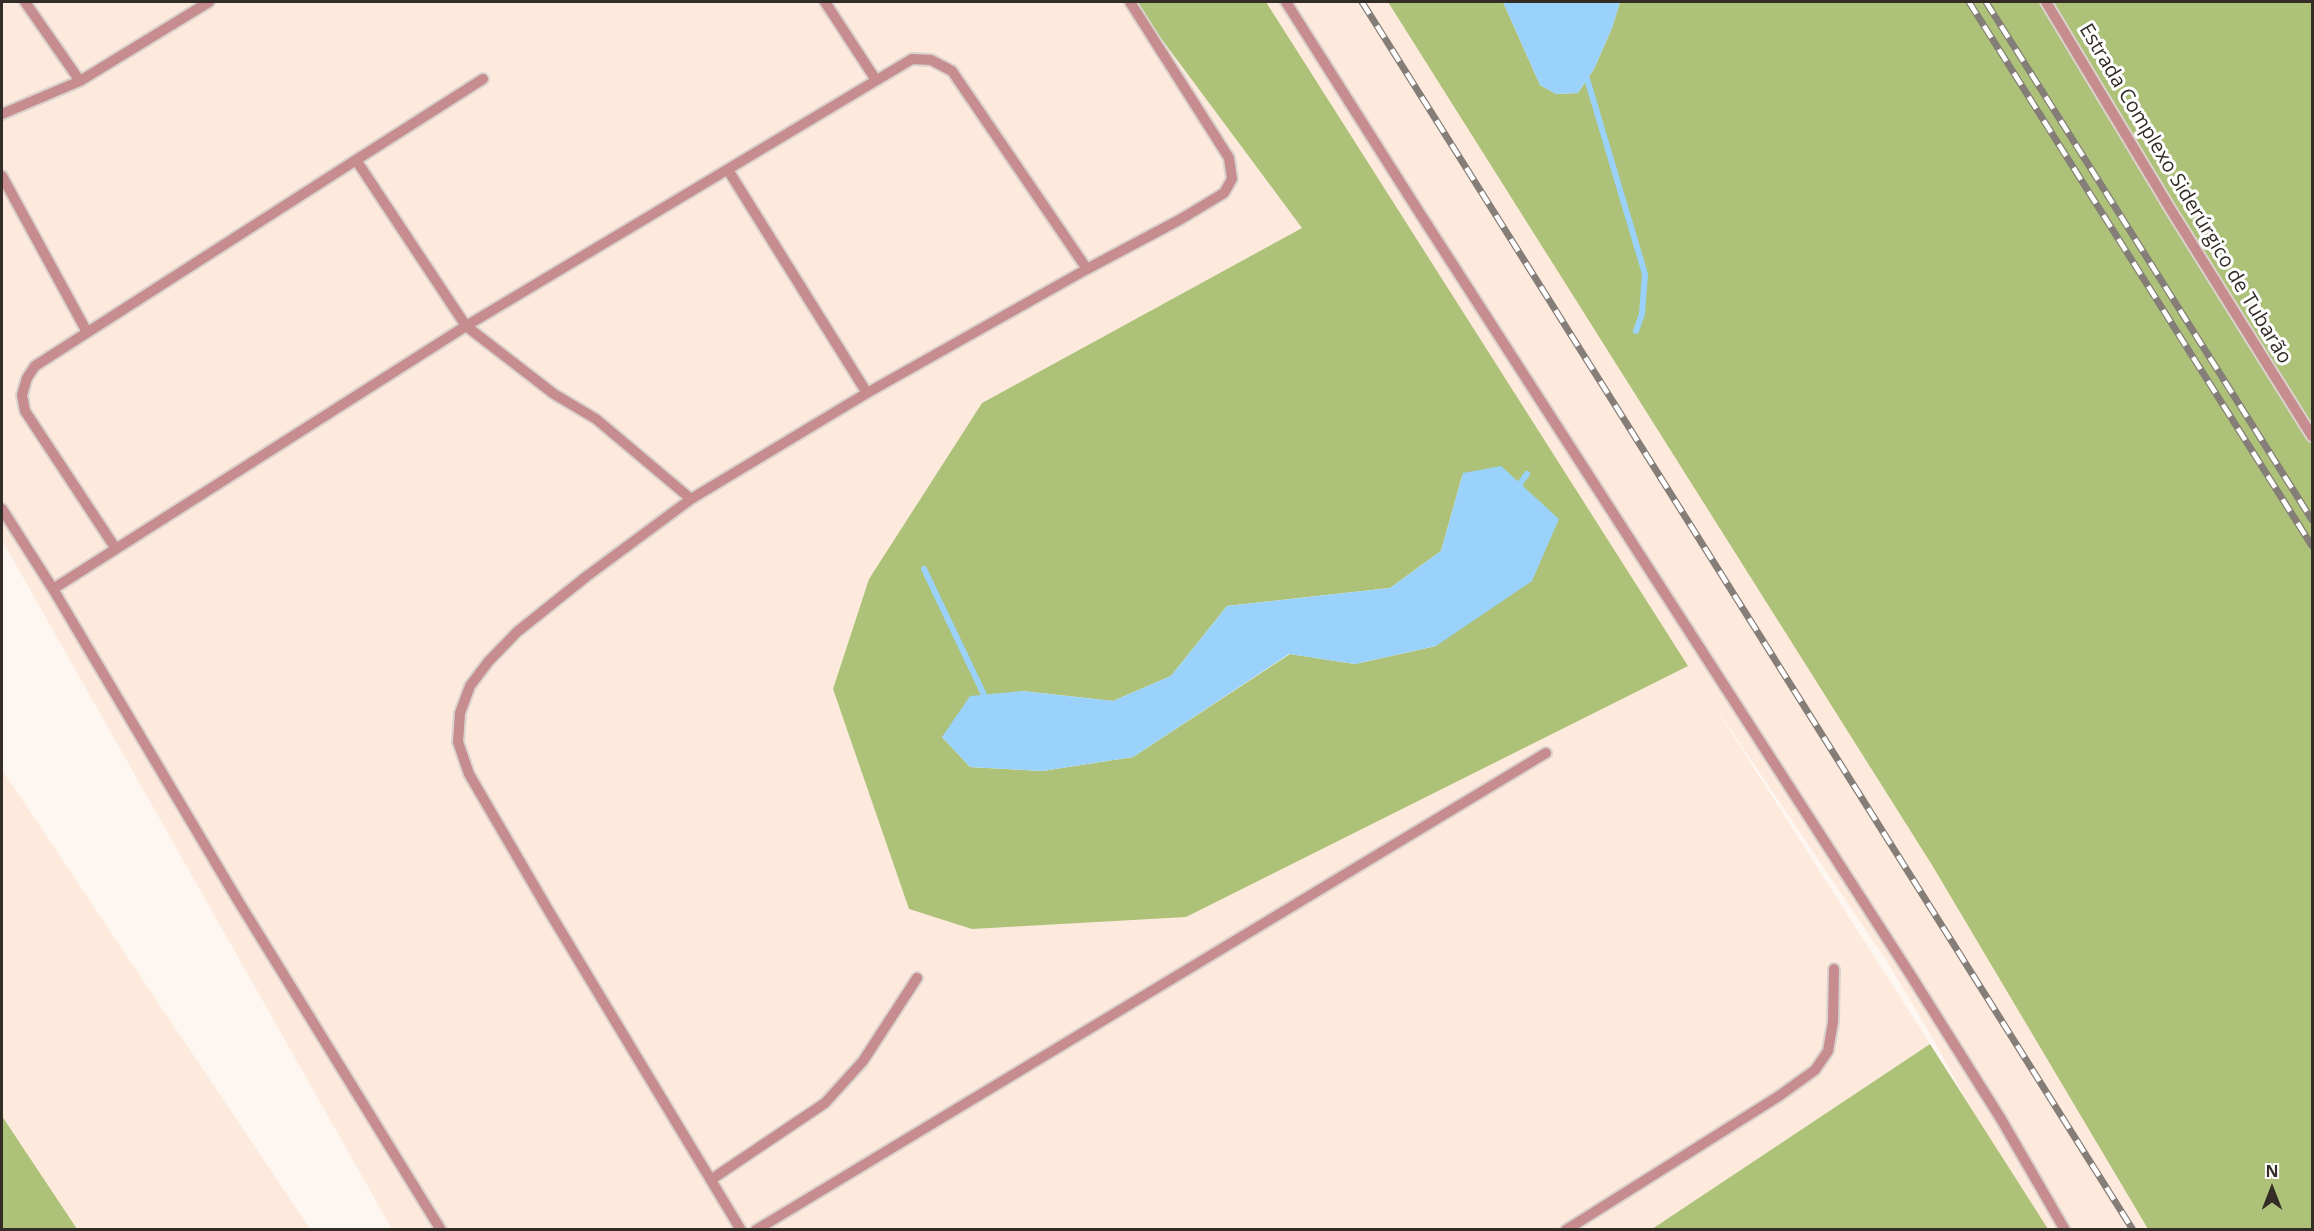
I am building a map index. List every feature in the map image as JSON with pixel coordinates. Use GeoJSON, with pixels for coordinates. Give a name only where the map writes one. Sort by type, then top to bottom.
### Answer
{"type":"FeatureCollection","features":[{"type":"Feature","properties":{"kind":"lane"},"geometry":{"type":"LineString","coordinates":[[25,2],[80,81]]}},
{"type":"Feature","properties":{"kind":"lane"},"geometry":{"type":"LineString","coordinates":[[2,114],[80,81],[209,2]]}},
{"type":"Feature","properties":{"kind":"lane"},"geometry":{"type":"LineString","coordinates":[[825,2],[876,80]]}},
{"type":"Feature","properties":{"kind":"lane"},"geometry":{"type":"LineString","coordinates":[[741,1230],[469,774],[459,742],[460,713],[470,686],[488,662],[517,632],[587,576],[691,499],[867,393],[1224,193],[1232,179],[1229,158],[1130,2]]}},
{"type":"Feature","properties":{"kind":"lane"},"geometry":{"type":"LineString","coordinates":[[1286,2],[1425,222],[1910,974],[2001,1119],[2065,1230]]}},
{"type":"Feature","properties":{"kind":"lane","name":"Estrada Complexo Siderúrgico de Tubarão"},"geometry":{"type":"LineString","coordinates":[[2046,2],[2177,220],[2313,436]]}},
{"type":"Feature","properties":{"kind":"lane"},"geometry":{"type":"LineString","coordinates":[[53,589],[466,327],[912,59],[931,60],[952,71],[1087,269]]}},
{"type":"Feature","properties":{"kind":"lane"},"geometry":{"type":"LineString","coordinates":[[116,549],[24,411],[22,395],[27,378],[35,366],[483,79]]}},
{"type":"Feature","properties":{"kind":"lane"},"geometry":{"type":"LineString","coordinates":[[356,160],[466,327],[546,388],[596,419],[691,499]]}},
{"type":"Feature","properties":{"kind":"lane"},"geometry":{"type":"LineString","coordinates":[[728,170],[867,393]]}},
{"type":"Feature","properties":{"kind":"lane"},"geometry":{"type":"LineString","coordinates":[[2,176],[87,332]]}},
{"type":"Feature","properties":{"kind":"lane"},"geometry":{"type":"LineString","coordinates":[[2,509],[53,589],[237,899],[441,1230]]}},
{"type":"Feature","properties":{"kind":"lane"},"geometry":{"type":"LineString","coordinates":[[756,1230],[1546,753]]}},
{"type":"Feature","properties":{"kind":"lane"},"geometry":{"type":"LineString","coordinates":[[1566,1230],[1779,1096],[1815,1070],[1828,1051],[1833,1022],[1834,969]]}},
{"type":"Feature","properties":{"kind":"lane"},"geometry":{"type":"LineString","coordinates":[[712,1179],[825,1103],[863,1061],[917,978]]}},
{"type":"Feature","properties":{"kind":"shaded area"},"geometry":{"type":"Polygon","coordinates":[[[2,2],[1134,2],[1302,228],[982,403],[869,579],[833,689],[909,909],[1687,666],[1266,2],[2005,2],[2312,1229],[2035,1229],[1932,1037],[1888,963],[1708,696],[1930,1044],[1652,1229],[392,1229],[2,540],[2,2]]]}},
{"type":"Feature","properties":{"kind":"shaded area"},"geometry":{"type":"Polygon","coordinates":[[[2,770],[310,1229],[77,1229],[2,1116],[2,770]]]}},
{"type":"Feature","properties":{"kind":"green space"},"geometry":{"type":"Polygon","coordinates":[[[1134,2],[1266,2],[1688,666],[1186,917],[972,929],[909,909],[833,689],[869,579],[982,403],[1302,228],[1134,2]],[[1463,473],[1441,551],[1390,588],[1227,606],[1171,676],[1113,701],[1022,691],[942,737],[970,767],[1042,771],[1133,757],[1290,654],[1355,664],[1436,646],[1463,473]]]}},
{"type":"Feature","properties":{"kind":"green space"},"geometry":{"type":"Polygon","coordinates":[[[1388,2],[1503,2],[1540,85],[1556,94],[1578,93],[1594,69],[1612,28],[1620,2],[2312,2],[2312,1229],[2148,1229],[1932,865],[1388,2]]]}},
{"type":"Feature","properties":{"kind":"green space"},"geometry":{"type":"Polygon","coordinates":[[[1930,1044],[2048,1229],[1652,1229],[1930,1044]]]}},
{"type":"Feature","properties":{"kind":"green space"},"geometry":{"type":"Polygon","coordinates":[[[2,1116],[77,1229],[2,1229],[2,1116]]]}},
{"type":"Feature","properties":{"kind":"water"},"geometry":{"type":"Polygon","coordinates":[[[1503,2],[1620,2],[1612,28],[1594,69],[1578,93],[1556,94],[1540,85],[1503,2]]]}},
{"type":"Feature","properties":{"kind":"water"},"geometry":{"type":"Polygon","coordinates":[[[1501,466],[1559,519],[1532,581],[1436,646],[1355,664],[1289,654],[1133,757],[1042,771],[970,767],[942,737],[970,696],[1022,691],[1113,701],[1171,676],[1227,606],[1390,588],[1441,551],[1463,473],[1501,466]]]}},
{"type":"Feature","properties":{"kind":"waterway"},"geometry":{"type":"LineString","coordinates":[[1585,72],[1645,274],[1642,314],[1636,331]]}},
{"type":"Feature","properties":{"kind":"waterway"},"geometry":{"type":"LineString","coordinates":[[1516,489],[1527,474]]}},
{"type":"Feature","properties":{"kind":"waterway"},"geometry":{"type":"LineString","coordinates":[[924,569],[987,701]]}},
{"type":"Feature","properties":{"kind":"railway"},"geometry":{"type":"LineString","coordinates":[[1362,2],[2133,1230]]}},
{"type":"Feature","properties":{"kind":"railway"},"geometry":{"type":"LineString","coordinates":[[1969,2],[2312,546]]}},
{"type":"Feature","properties":{"kind":"railway"},"geometry":{"type":"LineString","coordinates":[[1986,2],[2312,520]]}}]}
